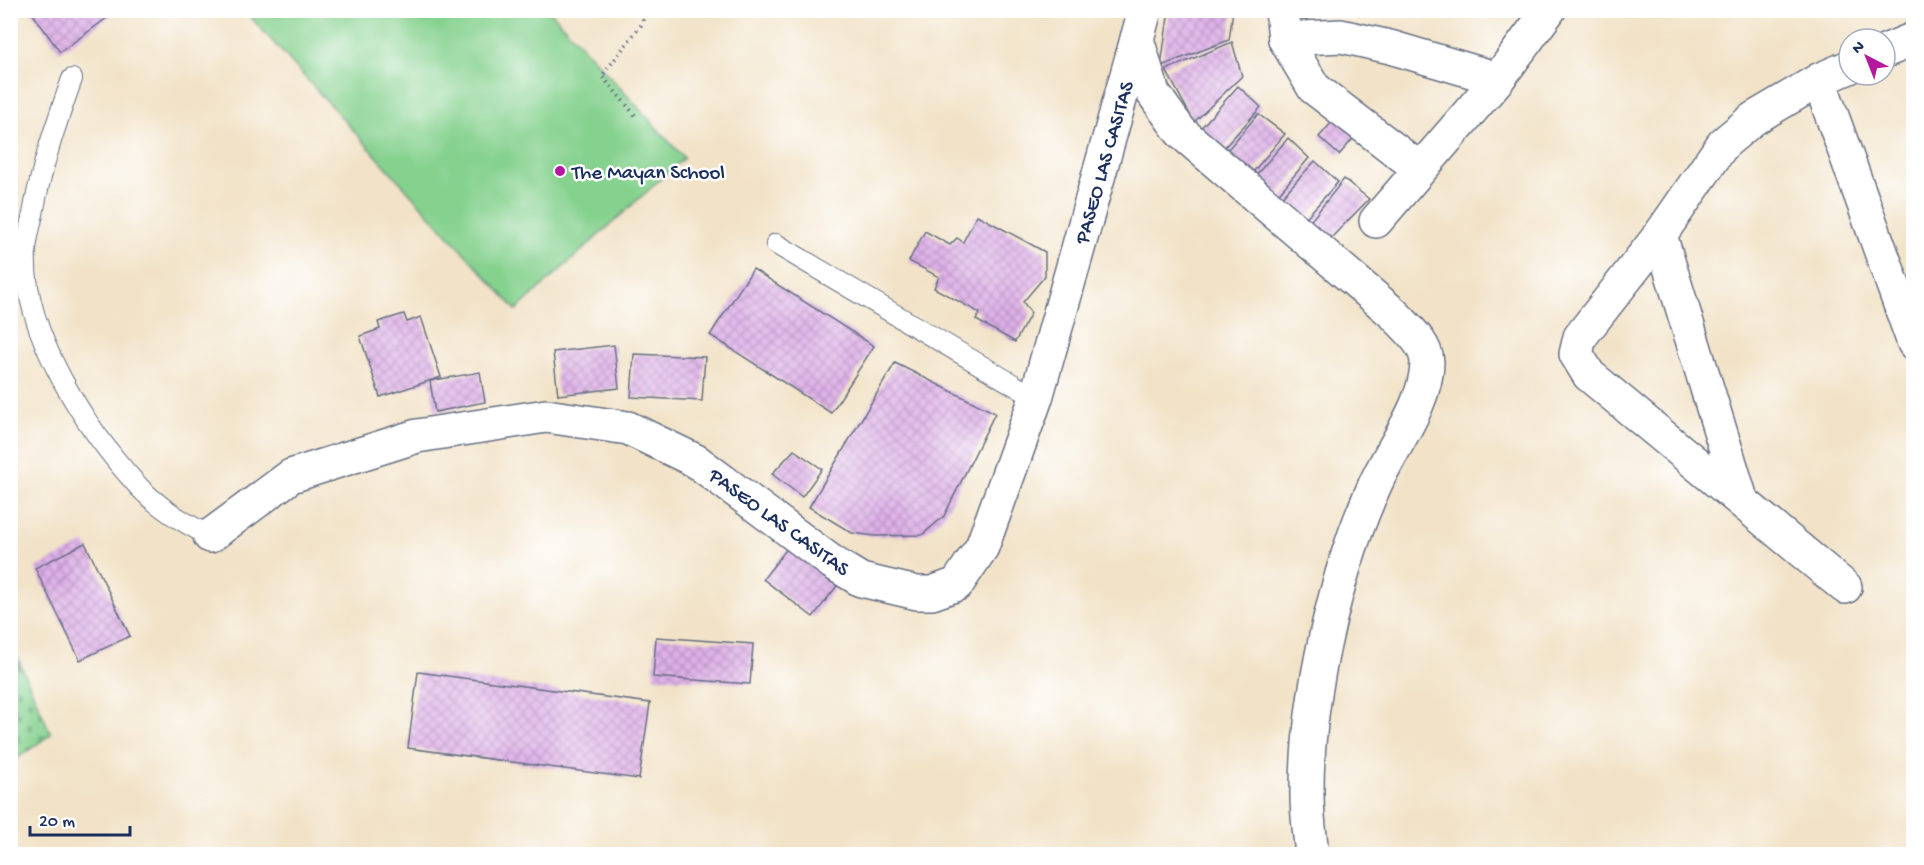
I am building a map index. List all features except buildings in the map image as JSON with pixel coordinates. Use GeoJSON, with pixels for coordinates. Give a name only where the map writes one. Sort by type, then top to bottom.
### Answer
{"type":"FeatureCollection","features":[{"type":"Feature","properties":{"kind":"street"},"geometry":{"type":"LineString","coordinates":[[1376,221],[1498,79],[1549,10]]}},
{"type":"Feature","properties":{"kind":"street"},"geometry":{"type":"LineString","coordinates":[[1141,25],[1153,93],[1181,132],[1394,315],[1417,338],[1427,360],[1424,384],[1409,420],[1374,487],[1342,572],[1313,698],[1307,795],[1312,855]]}},
{"type":"Feature","properties":{"kind":"street","name":"PASEO LAS CASITAS"},"geometry":{"type":"LineString","coordinates":[[210,536],[291,476],[417,436],[546,416],[628,428],[696,461],[833,563],[861,580],[917,593],[932,593],[957,584],[982,547],[1036,398],[1141,25]]}},
{"type":"Feature","properties":{"kind":"street"},"geometry":{"type":"LineString","coordinates":[[1284,25],[1390,47],[1498,79]]}},
{"type":"Feature","properties":{"kind":"street"},"geometry":{"type":"LineString","coordinates":[[1284,25],[1314,88],[1420,169]]}},
{"type":"Feature","properties":{"kind":"street"},"geometry":{"type":"LineString","coordinates":[[1897,46],[1914,39]]}},
{"type":"Feature","properties":{"kind":"street"},"geometry":{"type":"LineString","coordinates":[[1837,72],[1819,80],[1754,119],[1724,144],[1660,235],[1580,336],[1576,354],[1589,375],[1845,587]]}},
{"type":"Feature","properties":{"kind":"street"},"geometry":{"type":"LineString","coordinates":[[1819,80],[1914,343]]}},
{"type":"Feature","properties":{"kind":"street"},"geometry":{"type":"LineString","coordinates":[[1660,235],[1741,499]]}},
{"type":"Feature","properties":{"kind":"lane"},"geometry":{"type":"LineString","coordinates":[[72,79],[42,166],[26,249],[29,297],[61,381],[111,452],[141,488],[177,518],[210,536]]}},
{"type":"Feature","properties":{"kind":"lane"},"geometry":{"type":"LineString","coordinates":[[776,244],[1036,398]]}},
{"type":"Feature","properties":{"kind":"path"},"geometry":{"type":"LineString","coordinates":[[635,115],[602,76],[641,25],[647,10]]}},
{"type":"Feature","properties":{"kind":"green space"},"geometry":{"type":"Polygon","coordinates":[[[245,11],[550,11],[684,158],[516,310],[245,11]]]}},
{"type":"Feature","properties":{"kind":"green space"},"geometry":{"type":"Polygon","coordinates":[[[10,641],[51,734],[11,763],[10,763],[10,641]]]}},
{"type":"Feature","properties":{"kind":"place","name":"The Mayan School"},"geometry":{"type":"Point","coordinates":[560,171]}}]}
